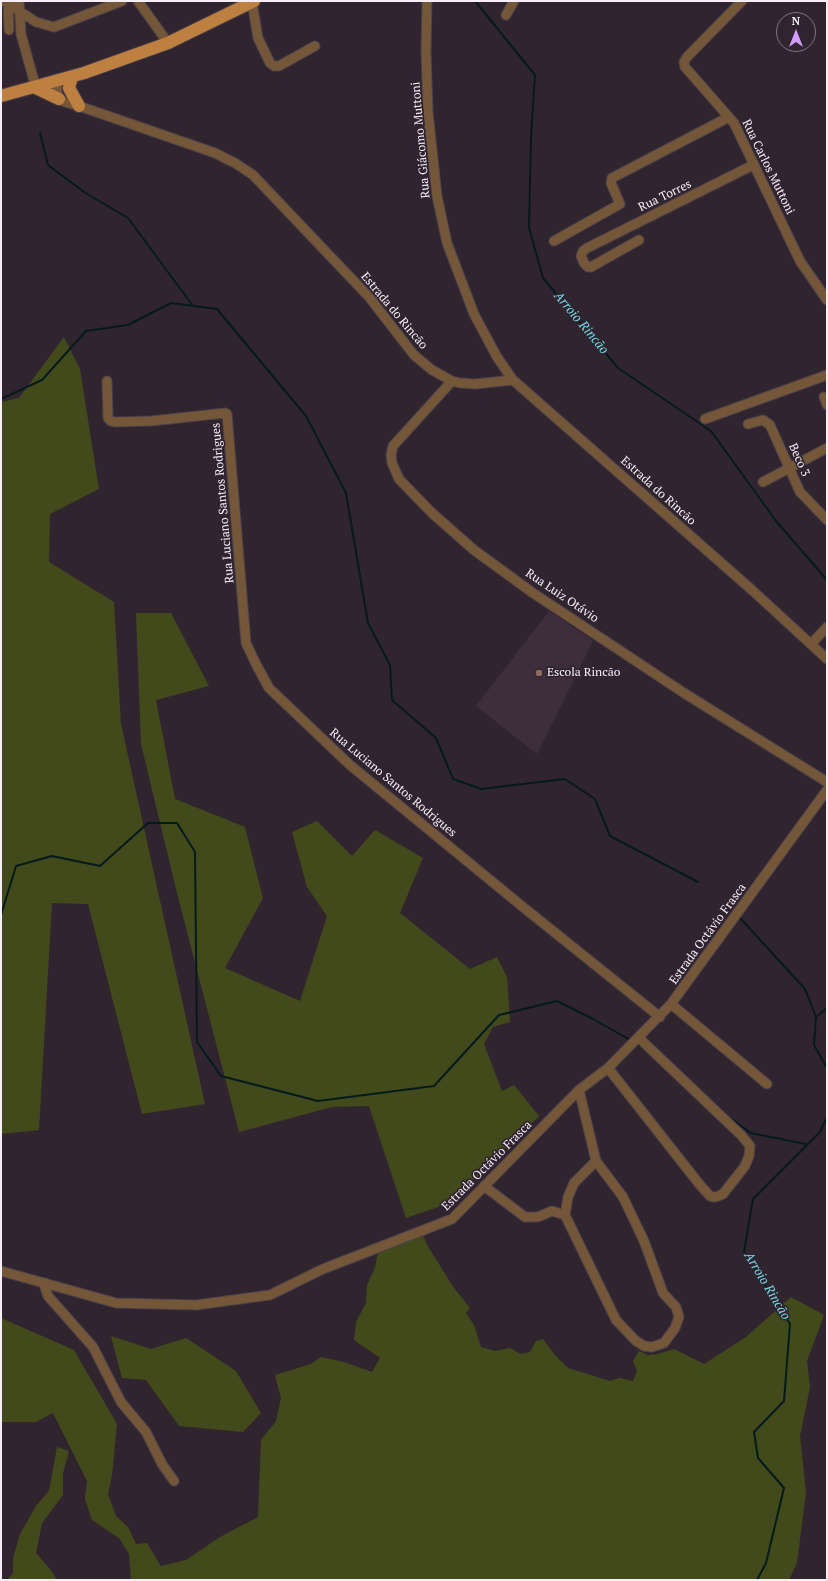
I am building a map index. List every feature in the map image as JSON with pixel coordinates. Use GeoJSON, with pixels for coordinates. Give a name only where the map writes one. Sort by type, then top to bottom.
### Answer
{"type":"FeatureCollection","features":[{"type":"Feature","properties":{"kind":"main road"},"geometry":{"type":"LineString","coordinates":[[1,96],[57,82],[168,44],[253,2]]}},
{"type":"Feature","properties":{"kind":"main road"},"geometry":{"type":"LineString","coordinates":[[72,77],[70,88],[79,106]]}},
{"type":"Feature","properties":{"kind":"main road"},"geometry":{"type":"LineString","coordinates":[[36,88],[59,99]]}},
{"type":"Feature","properties":{"kind":"street"},"geometry":{"type":"LineString","coordinates":[[20,1],[21,34],[36,88]]}},
{"type":"Feature","properties":{"kind":"street"},"geometry":{"type":"LineString","coordinates":[[7,2],[36,22],[46,26],[54,26],[122,1]]}},
{"type":"Feature","properties":{"kind":"street"},"geometry":{"type":"LineString","coordinates":[[138,1],[168,44]]}},
{"type":"Feature","properties":{"kind":"street","name":"Rua Giácomo Muttoni"},"geometry":{"type":"LineString","coordinates":[[427,1],[426,51],[428,112],[437,196],[447,243],[474,314],[497,357],[513,380]]}},
{"type":"Feature","properties":{"kind":"street"},"geometry":{"type":"LineString","coordinates":[[506,15],[514,1]]}},
{"type":"Feature","properties":{"kind":"street","name":"Rua Carlos Muttoni"},"geometry":{"type":"LineString","coordinates":[[742,1],[687,57],[684,62],[685,67],[734,124],[800,261],[827,300]]}},
{"type":"Feature","properties":{"kind":"street"},"geometry":{"type":"LineString","coordinates":[[7,2],[9,30]]}},
{"type":"Feature","properties":{"kind":"street"},"geometry":{"type":"LineString","coordinates":[[253,2],[258,38],[270,63],[274,66],[279,66],[315,46]]}},
{"type":"Feature","properties":{"kind":"street"},"geometry":{"type":"LineString","coordinates":[[57,82],[59,99]]}},
{"type":"Feature","properties":{"kind":"street","name":"Estrada do Rincão"},"geometry":{"type":"LineString","coordinates":[[57,82],[79,106]]}},
{"type":"Feature","properties":{"kind":"street","name":"Estrada do Rincão"},"geometry":{"type":"LineString","coordinates":[[59,99],[215,153],[235,162],[253,175],[369,297],[414,355],[432,370],[452,381],[475,384],[513,380],[623,475],[827,660]]}},
{"type":"Feature","properties":{"kind":"street"},"geometry":{"type":"LineString","coordinates":[[554,241],[620,204],[611,183],[612,178],[730,118]]}},
{"type":"Feature","properties":{"kind":"street","name":"Rua Torres"},"geometry":{"type":"LineString","coordinates":[[640,240],[591,267],[588,267],[584,263],[581,256],[583,251],[587,248],[753,165]]}},
{"type":"Feature","properties":{"kind":"street"},"geometry":{"type":"LineString","coordinates":[[705,419],[827,375]]}},
{"type":"Feature","properties":{"kind":"street","name":"Rua Luciano Santos Rodrigues"},"geometry":{"type":"LineString","coordinates":[[107,381],[108,418],[111,421],[151,421],[225,413],[228,414],[246,643],[269,688],[350,765],[660,1017]]}},
{"type":"Feature","properties":{"kind":"street","name":"Rua Luiz Otávio"},"geometry":{"type":"LineString","coordinates":[[452,381],[393,446],[391,455],[392,463],[399,479],[432,513],[474,550],[533,592],[684,693],[827,782]]}},
{"type":"Feature","properties":{"kind":"street","name":"Beco 3"},"geometry":{"type":"LineString","coordinates":[[748,424],[763,420],[770,425],[800,492],[827,520]]}},
{"type":"Feature","properties":{"kind":"street"},"geometry":{"type":"LineString","coordinates":[[763,482],[827,448]]}},
{"type":"Feature","properties":{"kind":"street"},"geometry":{"type":"LineString","coordinates":[[811,644],[827,627]]}},
{"type":"Feature","properties":{"kind":"street","name":"Estrada Octávio Frasca"},"geometry":{"type":"LineString","coordinates":[[1,1271],[116,1303],[196,1305],[270,1295],[323,1269],[452,1219],[579,1090],[608,1068],[660,1017],[827,790]]}},
{"type":"Feature","properties":{"kind":"street"},"geometry":{"type":"LineString","coordinates":[[671,1004],[767,1084]]}},
{"type":"Feature","properties":{"kind":"street"},"geometry":{"type":"LineString","coordinates":[[608,1068],[710,1196],[716,1197],[723,1194],[745,1166],[749,1156],[750,1146],[741,1135],[639,1038]]}},
{"type":"Feature","properties":{"kind":"street"},"geometry":{"type":"LineString","coordinates":[[579,1090],[596,1161],[623,1197],[644,1241],[663,1293],[676,1306],[679,1317],[676,1328],[664,1342],[652,1347],[644,1346],[636,1341],[616,1320],[566,1215],[568,1197],[574,1183],[596,1161]]}},
{"type":"Feature","properties":{"kind":"street"},"geometry":{"type":"LineString","coordinates":[[484,1186],[525,1216],[538,1217],[552,1211],[566,1215]]}},
{"type":"Feature","properties":{"kind":"street"},"geometry":{"type":"LineString","coordinates":[[45,1283],[48,1296],[93,1347],[121,1402],[146,1432],[162,1464],[174,1481]]}},
{"type":"Feature","properties":{"kind":"shaded area","name":"Escola Rincão"},"geometry":{"type":"Polygon","coordinates":[[[549,611],[593,641],[537,754],[476,706],[549,611]]]}},
{"type":"Feature","properties":{"kind":"green space"},"geometry":{"type":"Polygon","coordinates":[[[64,337],[80,369],[99,489],[50,514],[49,562],[114,602],[121,724],[205,1104],[142,1114],[88,904],[52,903],[39,1130],[1,1134],[1,402],[19,398],[64,337]]]}},
{"type":"Feature","properties":{"kind":"green space"},"geometry":{"type":"Polygon","coordinates":[[[136,613],[171,613],[209,686],[156,700],[175,799],[245,827],[263,898],[225,968],[300,1001],[327,916],[307,887],[292,832],[317,821],[352,856],[375,830],[423,858],[400,913],[470,969],[497,957],[507,977],[510,1022],[493,1027],[484,1044],[502,1091],[514,1085],[539,1116],[450,1203],[406,1218],[369,1106],[332,1107],[239,1132],[177,893],[141,744],[136,613]]]}},
{"type":"Feature","properties":{"kind":"green space"},"geometry":{"type":"Polygon","coordinates":[[[423,1235],[427,1245],[454,1288],[470,1308],[466,1313],[474,1325],[481,1347],[495,1351],[510,1348],[521,1354],[530,1352],[536,1341],[543,1339],[555,1355],[568,1368],[610,1381],[620,1378],[633,1381],[637,1371],[633,1361],[639,1351],[648,1355],[658,1354],[674,1349],[704,1364],[746,1337],[791,1297],[824,1315],[807,1361],[810,1387],[800,1436],[806,1492],[797,1563],[789,1580],[131,1580],[129,1554],[119,1538],[92,1520],[85,1499],[87,1481],[53,1413],[36,1422],[1,1422],[1,1318],[74,1350],[117,1424],[112,1476],[108,1494],[116,1516],[128,1527],[136,1544],[147,1543],[161,1566],[186,1560],[220,1537],[258,1517],[261,1440],[276,1421],[281,1398],[275,1375],[311,1364],[321,1357],[344,1362],[372,1372],[380,1358],[354,1340],[356,1322],[366,1303],[367,1285],[375,1268],[378,1252],[423,1235]]]}},
{"type":"Feature","properties":{"kind":"green space"},"geometry":{"type":"Polygon","coordinates":[[[111,1336],[151,1349],[186,1338],[236,1371],[261,1413],[243,1432],[179,1426],[146,1380],[122,1378],[111,1336]]]}},
{"type":"Feature","properties":{"kind":"green space"},"geometry":{"type":"Polygon","coordinates":[[[57,1447],[69,1451],[63,1473],[63,1495],[42,1523],[36,1553],[50,1569],[57,1580],[7,1580],[13,1573],[13,1558],[20,1534],[36,1506],[49,1491],[57,1447]]]}},
{"type":"Feature","properties":{"kind":"waterway","name":"Arroio Rincão"},"geometry":{"type":"LineString","coordinates":[[475,1],[535,75],[531,136],[529,228],[543,278],[618,368],[711,431],[776,521],[827,580]]}},
{"type":"Feature","properties":{"kind":"waterway"},"geometry":{"type":"LineString","coordinates":[[40,133],[48,165],[84,192],[128,218],[193,306]]}},
{"type":"Feature","properties":{"kind":"waterway"},"geometry":{"type":"LineString","coordinates":[[1,399],[42,380],[86,331],[128,325],[171,303],[217,309],[306,416],[346,493],[368,623],[390,665],[392,700],[436,738],[453,779],[481,789],[565,779],[595,799],[610,836],[698,882]]}},
{"type":"Feature","properties":{"kind":"waterway"},"geometry":{"type":"LineString","coordinates":[[1,915],[16,866],[52,856],[100,866],[148,823],[177,823],[195,852],[197,1042],[221,1076],[318,1101],[434,1086],[499,1015],[557,1001],[632,1041]]}},
{"type":"Feature","properties":{"kind":"waterway"},"geometry":{"type":"LineString","coordinates":[[741,919],[805,989],[816,1017]]}},
{"type":"Feature","properties":{"kind":"waterway","name":"Arroio Rincão"},"geometry":{"type":"LineString","coordinates":[[827,1008],[816,1017],[814,1045],[827,1068]]}},
{"type":"Feature","properties":{"kind":"waterway"},"geometry":{"type":"LineString","coordinates":[[635,1043],[644,1048]]}},
{"type":"Feature","properties":{"kind":"waterway"},"geometry":{"type":"LineString","coordinates":[[726,1115],[751,1133],[806,1144]]}},
{"type":"Feature","properties":{"kind":"waterway","name":"Arroio Rincão"},"geometry":{"type":"LineString","coordinates":[[757,1580],[766,1563],[784,1488],[758,1458],[754,1432],[784,1401],[790,1324],[744,1252],[753,1199],[820,1132],[827,1117]]}},
{"type":"Feature","properties":{"kind":"place","name":"Escola Rincão"},"geometry":{"type":"Point","coordinates":[539,673]}}]}
